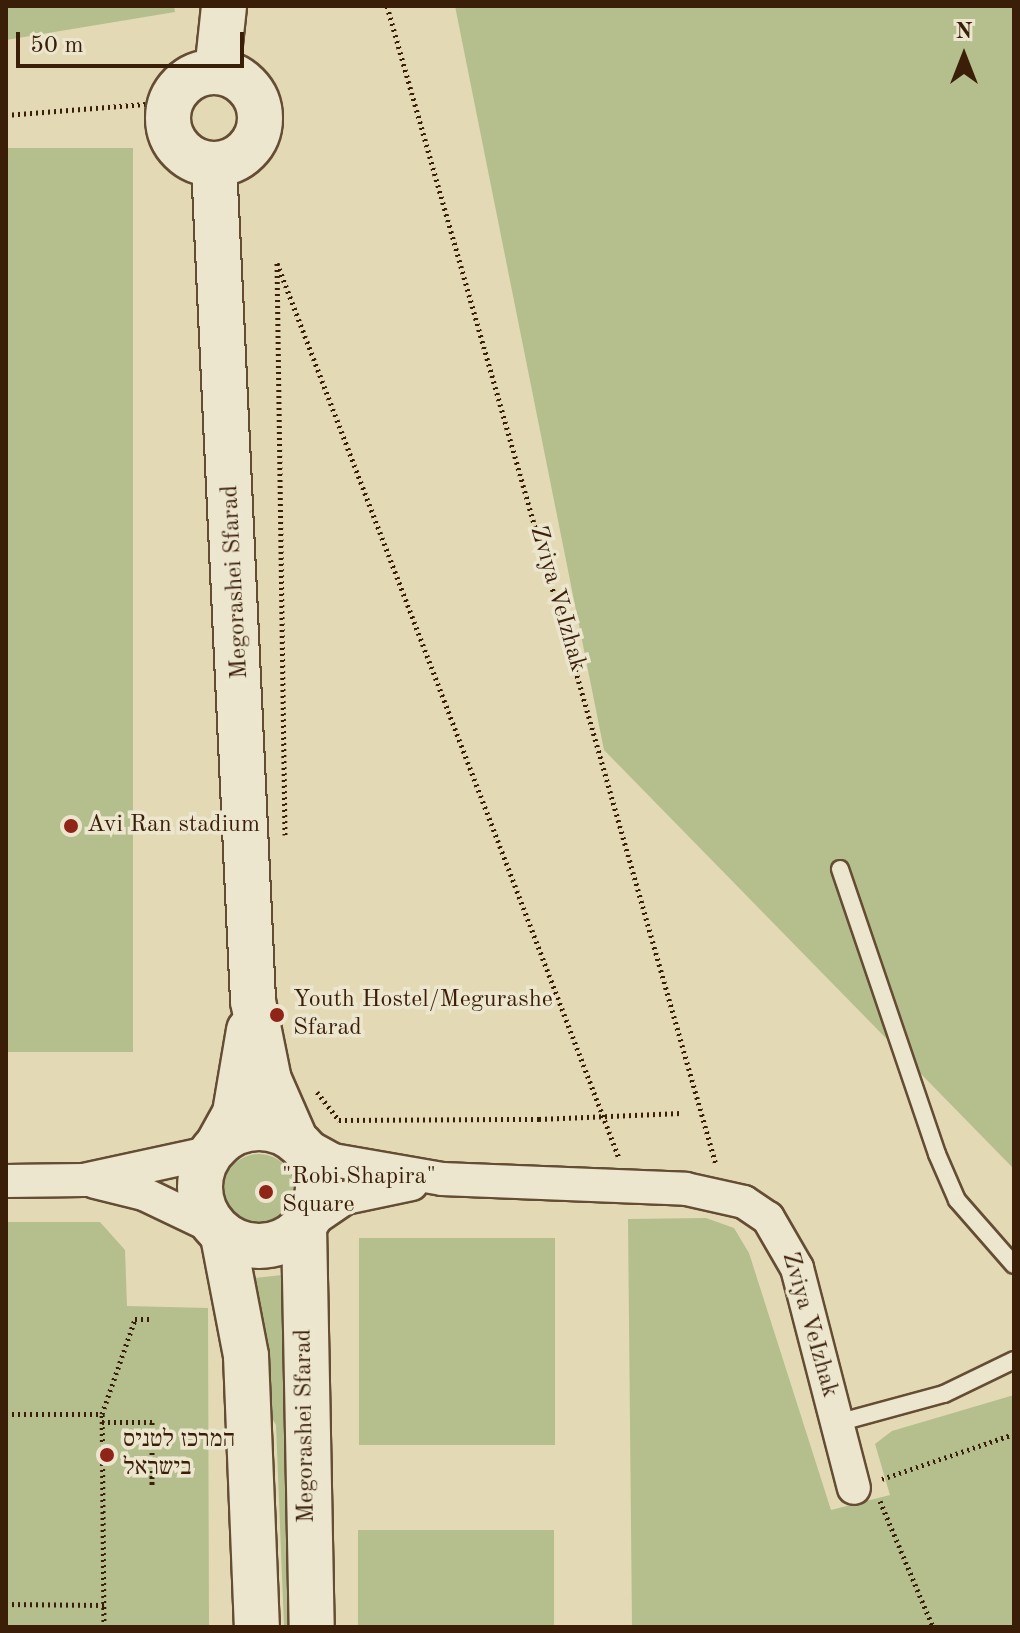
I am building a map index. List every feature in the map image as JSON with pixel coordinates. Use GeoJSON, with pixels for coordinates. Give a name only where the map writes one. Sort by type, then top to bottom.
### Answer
{"type":"FeatureCollection","features":[{"type":"Feature","properties":{"kind":"street"},"geometry":{"type":"LineString","coordinates":[[217,72],[224,6]]}},
{"type":"Feature","properties":{"kind":"street"},"geometry":{"type":"LineString","coordinates":[[217,72],[245,84],[259,127],[243,153],[214,164],[176,144],[170,102],[188,79],[217,72]]}},
{"type":"Feature","properties":{"kind":"street","name":"Megorashei Sfarad"},"geometry":{"type":"LineString","coordinates":[[214,164],[253,1001],[269,1080],[295,1139]]}},
{"type":"Feature","properties":{"kind":"street","name":"Megorashei Sfarad"},"geometry":{"type":"LineString","coordinates":[[214,1149],[235,1113],[253,1001]]}},
{"type":"Feature","properties":{"kind":"street"},"geometry":{"type":"LineString","coordinates":[[6,1181],[84,1180],[214,1149],[259,1127],[295,1139],[308,1153],[319,1189],[304,1226],[260,1247],[219,1232],[144,1194],[84,1180]]}},
{"type":"Feature","properties":{"kind":"street","name":"Zviya VeIzhak"},"geometry":{"type":"LineString","coordinates":[[295,1139],[333,1160],[442,1179],[630,1185],[722,1194],[768,1218],[786,1242],[837,1423],[863,1485]]}},
{"type":"Feature","properties":{"kind":"street"},"geometry":{"type":"LineString","coordinates":[[214,1149],[200,1181],[219,1232],[246,1356],[257,1627]]}},
{"type":"Feature","properties":{"kind":"street","name":"Zviya VeIzhak"},"geometry":{"type":"LineString","coordinates":[[304,1226],[326,1206],[358,1193],[442,1179]]}},
{"type":"Feature","properties":{"kind":"street","name":"Megorashei Sfarad"},"geometry":{"type":"LineString","coordinates":[[304,1226],[312,1627]]}},
{"type":"Feature","properties":{"kind":"lane"},"geometry":{"type":"LineString","coordinates":[[840,869],[937,1154],[957,1200],[1014,1265]]}},
{"type":"Feature","properties":{"kind":"lane"},"geometry":{"type":"LineString","coordinates":[[837,1423],[944,1394],[1014,1360]]}},
{"type":"Feature","properties":{"kind":"path","name":"Zviya VeIzhak"},"geometry":{"type":"LineString","coordinates":[[387,6],[722,1194]]}},
{"type":"Feature","properties":{"kind":"path"},"geometry":{"type":"LineString","coordinates":[[6,115],[170,102]]}},
{"type":"Feature","properties":{"kind":"path"},"geometry":{"type":"LineString","coordinates":[[286,850],[277,263],[630,1185]]}},
{"type":"Feature","properties":{"kind":"path"},"geometry":{"type":"LineString","coordinates":[[314,1088],[339,1120],[539,1119],[681,1113]]}},
{"type":"Feature","properties":{"kind":"path"},"geometry":{"type":"LineString","coordinates":[[104,1627],[102,1414],[135,1319],[152,1319]]}},
{"type":"Feature","properties":{"kind":"path"},"geometry":{"type":"LineString","coordinates":[[6,1414],[102,1414]]}},
{"type":"Feature","properties":{"kind":"path"},"geometry":{"type":"LineString","coordinates":[[102,1422],[152,1422],[152,1487]]}},
{"type":"Feature","properties":{"kind":"path"},"geometry":{"type":"LineString","coordinates":[[933,1627],[863,1485],[1014,1434]]}},
{"type":"Feature","properties":{"kind":"path"},"geometry":{"type":"LineString","coordinates":[[6,1604],[104,1605]]}},
{"type":"Feature","properties":{"kind":"green space"},"geometry":{"type":"Polygon","coordinates":[[[6,6],[174,6],[175,12],[6,40],[6,6]]]}},
{"type":"Feature","properties":{"kind":"green space"},"geometry":{"type":"Polygon","coordinates":[[[455,6],[1014,6],[1014,1169],[604,750],[455,6]]]}},
{"type":"Feature","properties":{"kind":"green space"},"geometry":{"type":"Polygon","coordinates":[[[6,148],[133,148],[133,1052],[6,1052],[6,148]]]}},
{"type":"Feature","properties":{"kind":"green space"},"geometry":{"type":"Polygon","coordinates":[[[259,1154],[279,1160],[289,1170],[295,1190],[289,1210],[279,1220],[259,1226],[239,1220],[229,1210],[223,1190],[229,1170],[239,1160],[259,1154]]]}},
{"type":"Feature","properties":{"kind":"green space"},"geometry":{"type":"Polygon","coordinates":[[[706,1218],[734,1228],[749,1253],[831,1510],[890,1495],[875,1444],[892,1431],[1014,1395],[1014,1627],[632,1627],[628,1219],[706,1218]]]}},
{"type":"Feature","properties":{"kind":"green space","name":"המרכז לטניס בישראל"},"geometry":{"type":"Polygon","coordinates":[[[6,1222],[100,1222],[125,1250],[127,1306],[208,1308],[209,1627],[6,1627],[6,1222]]]}},
{"type":"Feature","properties":{"kind":"green space"},"geometry":{"type":"Polygon","coordinates":[[[359,1238],[555,1238],[555,1445],[359,1445],[359,1238]]]}},
{"type":"Feature","properties":{"kind":"green space"},"geometry":{"type":"Polygon","coordinates":[[[291,1274],[295,1627],[284,1627],[276,1425],[266,1408],[255,1278],[291,1274]]]}},
{"type":"Feature","properties":{"kind":"green space"},"geometry":{"type":"Polygon","coordinates":[[[358,1530],[554,1530],[554,1627],[358,1627],[358,1530]]]}},
{"type":"Feature","properties":{"kind":"place","name":"Avi Ran stadium"},"geometry":{"type":"Point","coordinates":[71,826]}},
{"type":"Feature","properties":{"kind":"place","name":"Youth Hostel/Megurashe Sfarad"},"geometry":{"type":"Point","coordinates":[277,1015]}},
{"type":"Feature","properties":{"kind":"place","name":"\"Robi Shapira\" Square"},"geometry":{"type":"Point","coordinates":[266,1192]}},
{"type":"Feature","properties":{"kind":"place","name":"המרכז לטניס בישראל"},"geometry":{"type":"Point","coordinates":[107,1455]}}]}
